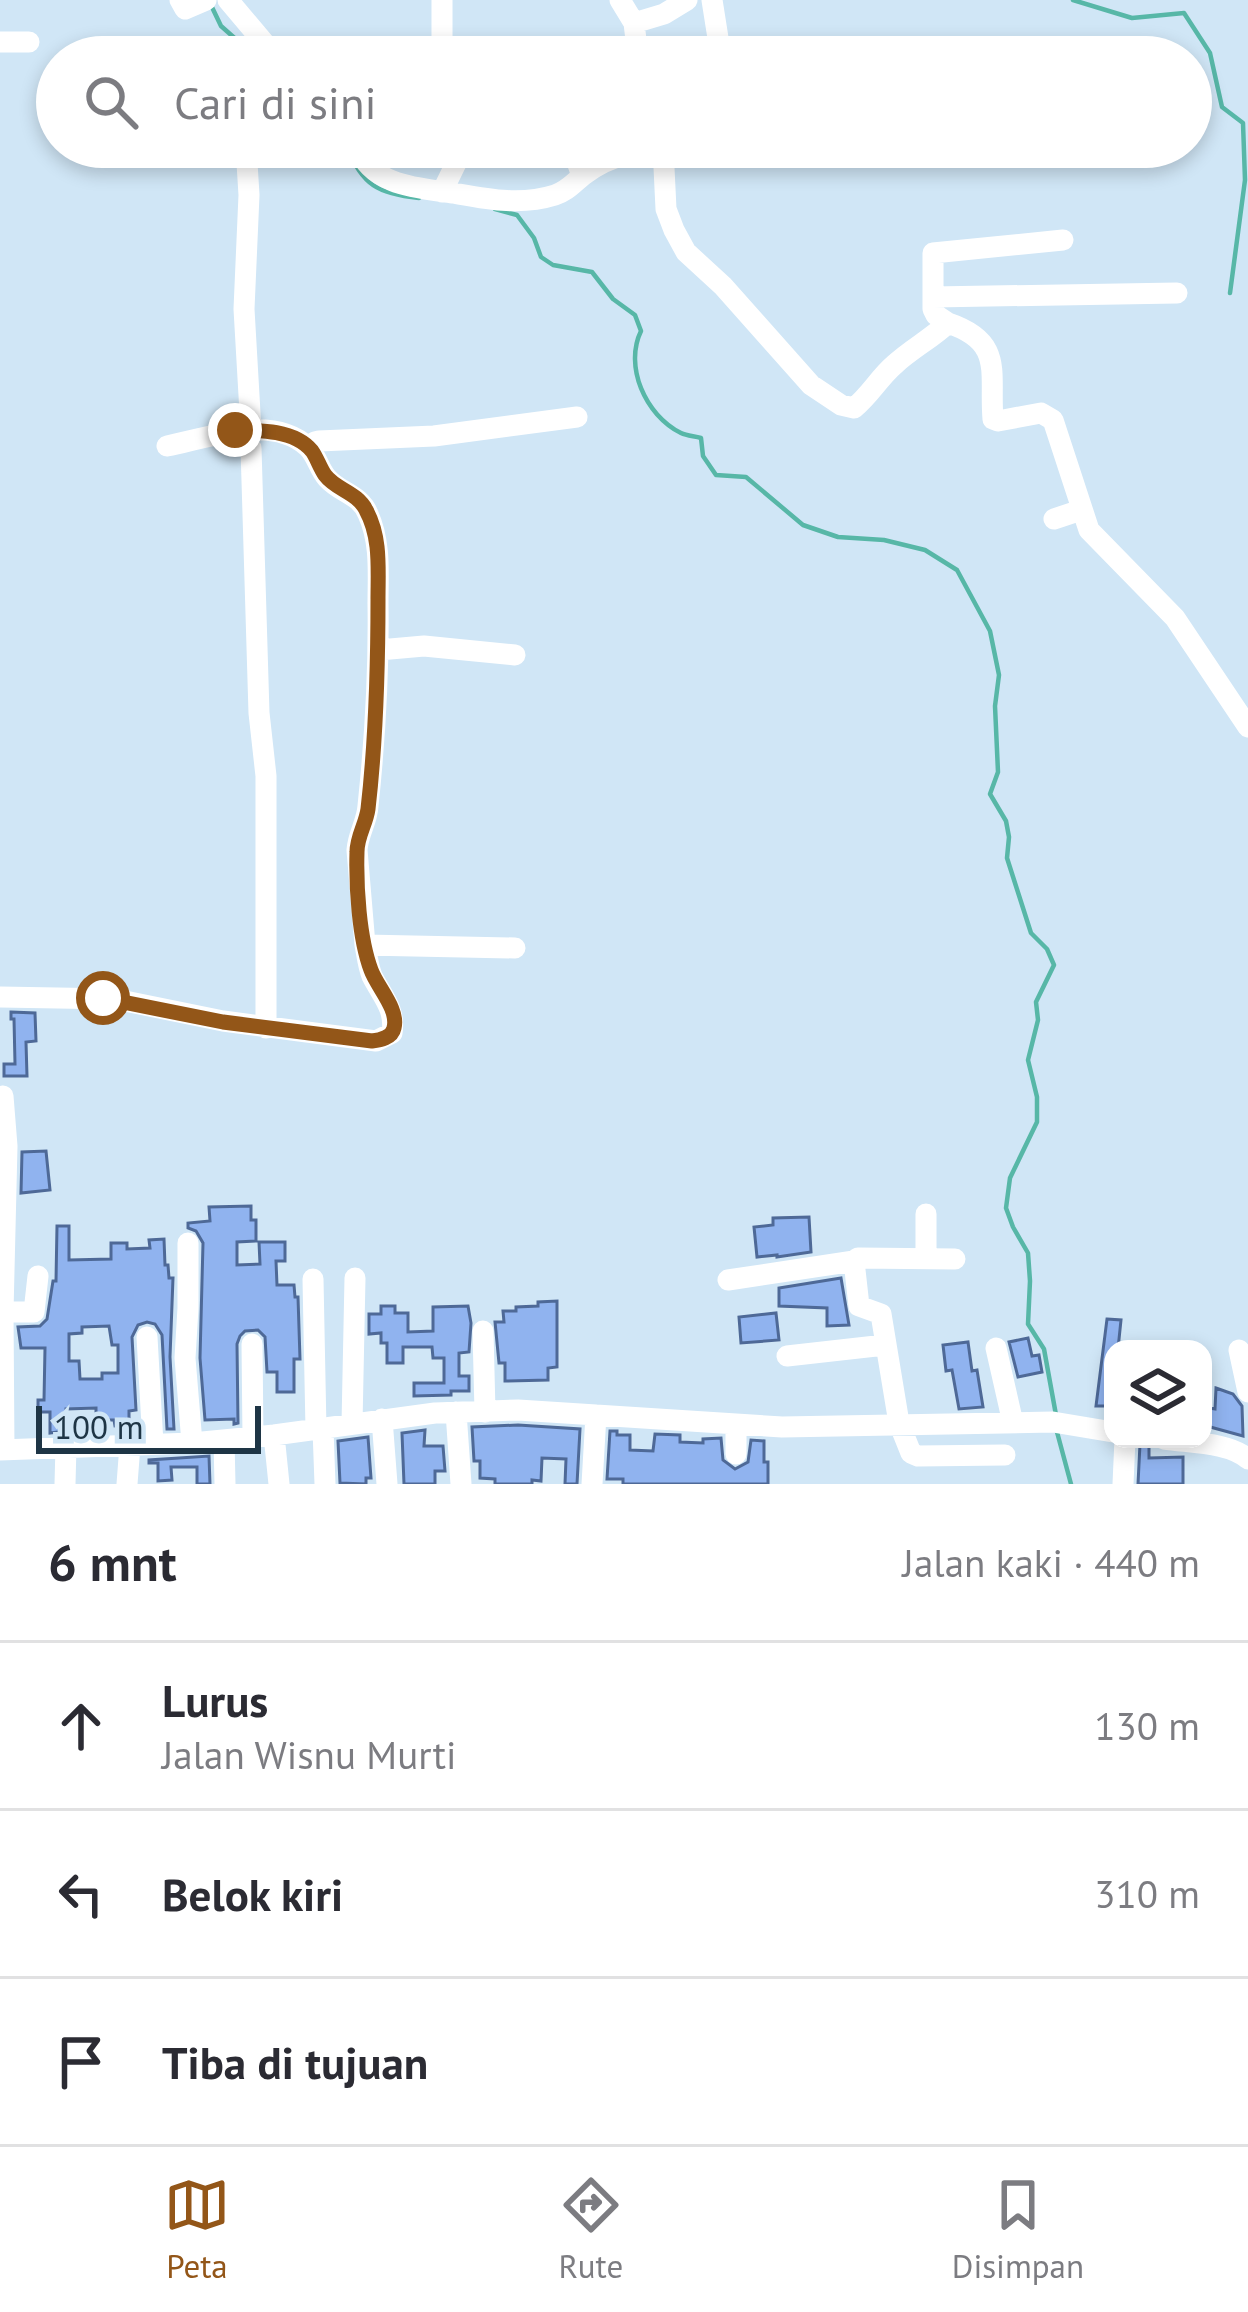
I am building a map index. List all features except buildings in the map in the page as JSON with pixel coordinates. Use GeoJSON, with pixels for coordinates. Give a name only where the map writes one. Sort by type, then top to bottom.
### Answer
{"type":"FeatureCollection","features":[{"type":"Feature","properties":{"kind":"street"},"geometry":{"type":"LineString","coordinates":[[227,0],[257,36]]}},
{"type":"Feature","properties":{"kind":"street"},"geometry":{"type":"LineString","coordinates":[[442,0],[442,36]]}},
{"type":"Feature","properties":{"kind":"street"},"geometry":{"type":"LineString","coordinates":[[620,0],[634,23],[636,36]]}},
{"type":"Feature","properties":{"kind":"street"},"geometry":{"type":"LineString","coordinates":[[634,23],[664,14],[687,0]]}},
{"type":"Feature","properties":{"kind":"street"},"geometry":{"type":"LineString","coordinates":[[712,0],[718,36]]}},
{"type":"Feature","properties":{"kind":"street"},"geometry":{"type":"LineString","coordinates":[[0,42],[28,42]]}},
{"type":"Feature","properties":{"kind":"street"},"geometry":{"type":"LineString","coordinates":[[247,168],[244,309],[259,713],[266,776],[266,1028]]}},
{"type":"Feature","properties":{"kind":"street"},"geometry":{"type":"LineString","coordinates":[[374,168],[405,186],[516,202],[563,192],[597,168]]}},
{"type":"Feature","properties":{"kind":"street"},"geometry":{"type":"LineString","coordinates":[[442,191],[454,168]]}},
{"type":"Feature","properties":{"kind":"street"},"geometry":{"type":"LineString","coordinates":[[579,168],[582,176]]}},
{"type":"Feature","properties":{"kind":"street"},"geometry":{"type":"LineString","coordinates":[[664,168],[666,209],[686,252],[723,286],[811,385],[841,405],[854,408],[890,367],[948,323]]}},
{"type":"Feature","properties":{"kind":"street"},"geometry":{"type":"LineString","coordinates":[[1063,240],[934,252],[934,314],[973,334],[991,359],[993,418],[1041,413],[1053,420],[1093,535],[1175,618],[1248,727]]}},
{"type":"Feature","properties":{"kind":"street"},"geometry":{"type":"LineString","coordinates":[[933,298],[1177,293]]}},
{"type":"Feature","properties":{"kind":"street"},"geometry":{"type":"LineString","coordinates":[[311,449],[319,441],[473,433],[577,417]]}},
{"type":"Feature","properties":{"kind":"street"},"geometry":{"type":"LineString","coordinates":[[0,997],[115,999],[266,1028],[372,1041],[388,1036],[394,1028],[365,945],[357,850],[368,810],[379,650],[380,562],[367,511],[328,479],[311,449],[289,436],[251,439],[235,430],[167,446]]}},
{"type":"Feature","properties":{"kind":"street"},"geometry":{"type":"LineString","coordinates":[[1054,519],[1081,510]]}},
{"type":"Feature","properties":{"kind":"street"},"geometry":{"type":"LineString","coordinates":[[379,650],[424,646],[515,655]]}},
{"type":"Feature","properties":{"kind":"street"},"geometry":{"type":"LineString","coordinates":[[365,945],[515,948]]}},
{"type":"Feature","properties":{"kind":"street"},"geometry":{"type":"LineString","coordinates":[[3,1096],[7,1146],[2,1450],[264,1437],[456,1412],[532,1411],[782,1427],[1063,1423],[1104,1430]]}},
{"type":"Feature","properties":{"kind":"street"},"geometry":{"type":"LineString","coordinates":[[926,1214],[926,1258]]}},
{"type":"Feature","properties":{"kind":"street"},"geometry":{"type":"LineString","coordinates":[[188,1243],[185,1358],[192,1443]]}},
{"type":"Feature","properties":{"kind":"street"},"geometry":{"type":"LineString","coordinates":[[728,1280],[858,1258],[955,1258]]}},
{"type":"Feature","properties":{"kind":"street"},"geometry":{"type":"LineString","coordinates":[[854,1261],[859,1306],[880,1312],[907,1448],[918,1456],[1004,1455]]}},
{"type":"Feature","properties":{"kind":"street"},"geometry":{"type":"LineString","coordinates":[[3,1312],[34,1312],[38,1276]]}},
{"type":"Feature","properties":{"kind":"street"},"geometry":{"type":"LineString","coordinates":[[352,1424],[356,1278]]}},
{"type":"Feature","properties":{"kind":"street"},"geometry":{"type":"LineString","coordinates":[[314,1279],[325,1484]]}},
{"type":"Feature","properties":{"kind":"street"},"geometry":{"type":"LineString","coordinates":[[483,1331],[484,1412]]}},
{"type":"Feature","properties":{"kind":"street"},"geometry":{"type":"LineString","coordinates":[[127,1484],[141,1444],[147,1337]]}},
{"type":"Feature","properties":{"kind":"street"},"geometry":{"type":"LineString","coordinates":[[252,1344],[264,1437],[279,1484]]}},
{"type":"Feature","properties":{"kind":"street"},"geometry":{"type":"LineString","coordinates":[[787,1356],[885,1345]]}},
{"type":"Feature","properties":{"kind":"street"},"geometry":{"type":"LineString","coordinates":[[996,1348],[1013,1423]]}},
{"type":"Feature","properties":{"kind":"street"},"geometry":{"type":"LineString","coordinates":[[1239,1350],[1248,1392]]}},
{"type":"Feature","properties":{"kind":"street"},"geometry":{"type":"LineString","coordinates":[[456,1412],[461,1484]]}},
{"type":"Feature","properties":{"kind":"street"},"geometry":{"type":"LineString","coordinates":[[592,1484],[596,1415]]}},
{"type":"Feature","properties":{"kind":"street"},"geometry":{"type":"LineString","coordinates":[[382,1419],[387,1484]]}},
{"type":"Feature","properties":{"kind":"street"},"geometry":{"type":"LineString","coordinates":[[736,1425],[736,1454]]}},
{"type":"Feature","properties":{"kind":"street"},"geometry":{"type":"LineString","coordinates":[[1212,1446],[1247,1458],[1248,1438]]}},
{"type":"Feature","properties":{"kind":"street"},"geometry":{"type":"LineString","coordinates":[[224,1440],[225,1484]]}},
{"type":"Feature","properties":{"kind":"street"},"geometry":{"type":"LineString","coordinates":[[65,1484],[66,1446]]}},
{"type":"Feature","properties":{"kind":"street"},"geometry":{"type":"LineString","coordinates":[[1123,1484],[1125,1448]]}},
{"type":"Feature","properties":{"kind":"waterway"},"geometry":{"type":"LineString","coordinates":[[1073,0],[1132,18],[1184,13],[1199,36]]}},
{"type":"Feature","properties":{"kind":"waterway"},"geometry":{"type":"LineString","coordinates":[[210,3],[221,26],[232,36]]}},
{"type":"Feature","properties":{"kind":"waterway"},"geometry":{"type":"LineString","coordinates":[[1212,62],[1222,107],[1243,123],[1245,180],[1230,293]]}},
{"type":"Feature","properties":{"kind":"waterway"},"geometry":{"type":"LineString","coordinates":[[358,168],[382,190],[419,198]]}},
{"type":"Feature","properties":{"kind":"waterway"},"geometry":{"type":"LineString","coordinates":[[495,209],[517,215],[541,257],[553,265],[592,272],[613,299],[635,315],[641,331],[636,345],[637,374],[648,402],[668,425],[701,438],[703,456],[716,475],[746,477],[803,525],[838,537],[884,540],[925,550],[957,570],[990,631],[999,675],[995,706],[998,772],[990,794],[1006,821],[1007,858],[1031,933],[1047,949],[1054,965],[1036,1002],[1038,1020],[1028,1060],[1037,1122],[1010,1178],[1006,1208],[1028,1253],[1028,1324],[1044,1349],[1056,1415]]}},
{"type":"Feature","properties":{"kind":"waterway"},"geometry":{"type":"LineString","coordinates":[[1057,1432],[1071,1484]]}},
{"type":"Feature","properties":{"kind":"route"},"geometry":{"type":"LineString","coordinates":[[103,998],[223,1022],[372,1041],[382,1040],[394,1028],[391,1009],[368,962],[357,875],[358,836],[368,810],[379,650],[376,544],[367,511],[328,479],[311,449],[276,432],[235,430]]}}]}
